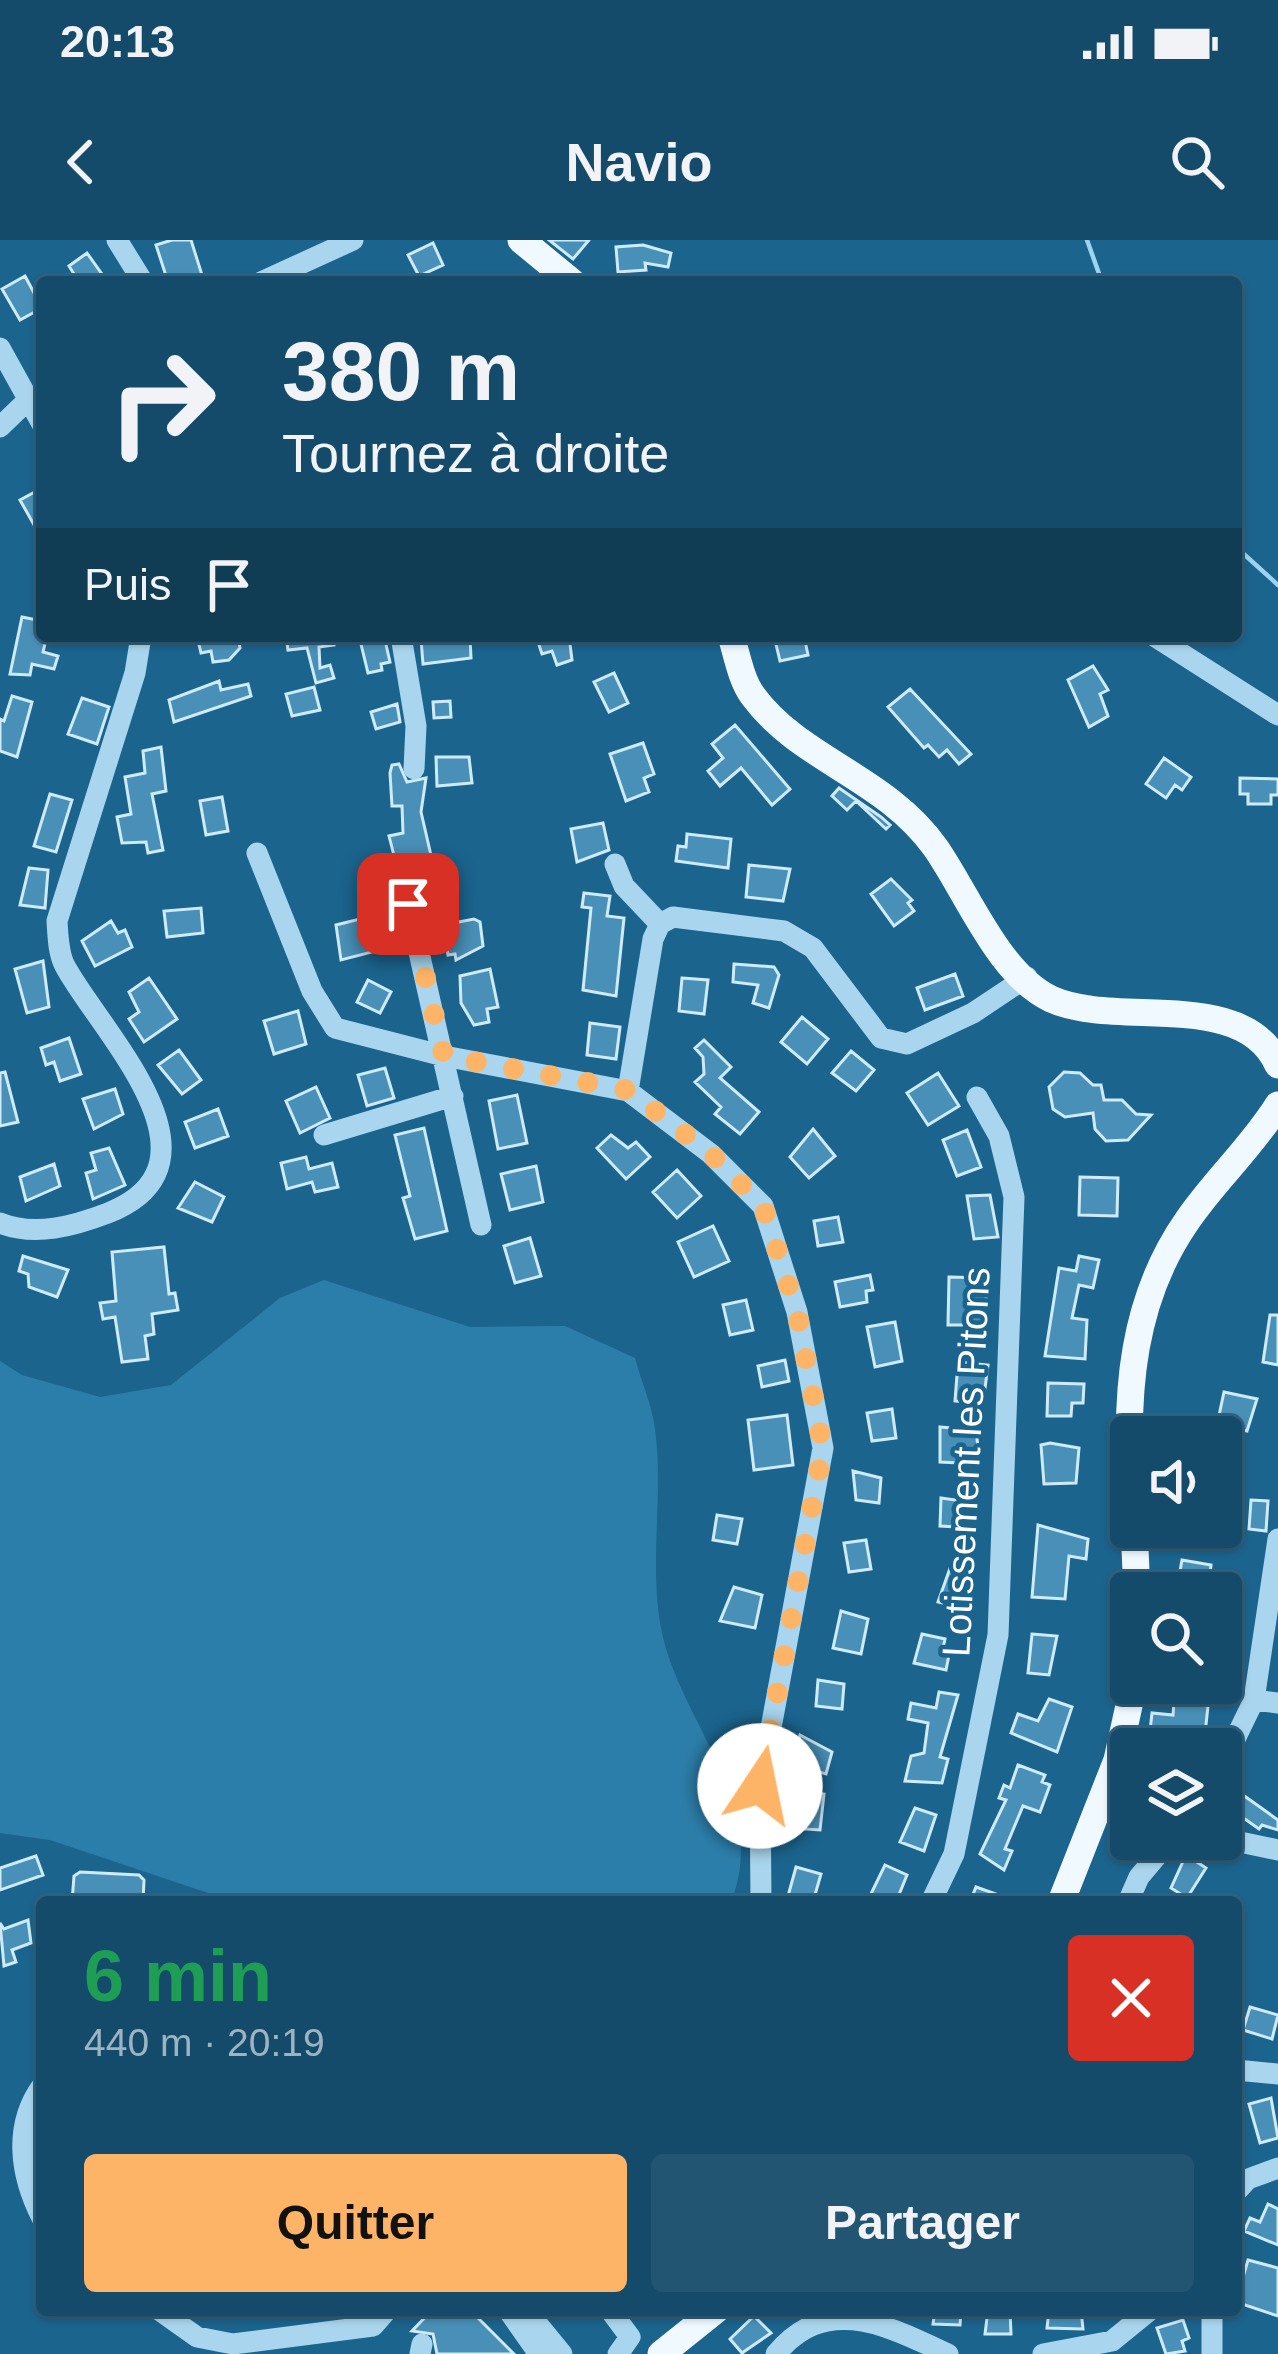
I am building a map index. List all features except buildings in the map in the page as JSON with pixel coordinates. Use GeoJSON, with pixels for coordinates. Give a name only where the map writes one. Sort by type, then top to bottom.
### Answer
{"type":"FeatureCollection","features":[{"type":"Feature","properties":{"kind":"main road"},"geometry":{"type":"LineString","coordinates":[[521,240],[565,276]]}},
{"type":"Feature","properties":{"kind":"main road"},"geometry":{"type":"LineString","coordinates":[[732,642],[750,693],[783,729],[885,793],[935,846],[991,943],[1049,998],[1115,1013],[1184,1013],[1247,1030],[1271,1050],[1278,1065]]}},
{"type":"Feature","properties":{"kind":"main road"},"geometry":{"type":"LineString","coordinates":[[1130,1416],[1138,1320],[1186,1221],[1249,1151],[1278,1105]]}},
{"type":"Feature","properties":{"kind":"main road"},"geometry":{"type":"LineString","coordinates":[[1063,1896],[1117,1760],[1129,1704]]}},
{"type":"Feature","properties":{"kind":"main road"},"geometry":{"type":"LineString","coordinates":[[661,2354],[708,2316]]}},
{"type":"Feature","properties":{"kind":"street"},"geometry":{"type":"LineString","coordinates":[[118,240],[139,276]]}},
{"type":"Feature","properties":{"kind":"street"},"geometry":{"type":"LineString","coordinates":[[274,276],[353,240]]}},
{"type":"Feature","properties":{"kind":"street"},"geometry":{"type":"LineString","coordinates":[[0,348],[36,414]]}},
{"type":"Feature","properties":{"kind":"street"},"geometry":{"type":"LineString","coordinates":[[0,427],[28,400]]}},
{"type":"Feature","properties":{"kind":"street"},"geometry":{"type":"LineString","coordinates":[[0,1223],[38,1231],[103,1215],[143,1190],[158,1162],[162,1131],[152,1100],[62,962],[57,920],[140,642]]}},
{"type":"Feature","properties":{"kind":"street"},"geometry":{"type":"LineString","coordinates":[[402,642],[416,726],[414,769]]}},
{"type":"Feature","properties":{"kind":"street"},"geometry":{"type":"LineString","coordinates":[[1163,642],[1278,715]]}},
{"type":"Feature","properties":{"kind":"street"},"geometry":{"type":"LineString","coordinates":[[257,853],[312,991],[335,1028],[444,1056],[628,1090],[711,1154],[763,1206],[797,1312],[823,1448],[760,1786],[761,1896]]}},
{"type":"Feature","properties":{"kind":"street"},"geometry":{"type":"LineString","coordinates":[[615,864],[624,886],[660,924]]}},
{"type":"Feature","properties":{"kind":"street"},"geometry":{"type":"LineString","coordinates":[[408,904],[481,1225]]}},
{"type":"Feature","properties":{"kind":"street"},"geometry":{"type":"LineString","coordinates":[[660,924],[673,917],[784,931],[813,948],[881,1038],[907,1044],[973,1012],[1027,977]]}},
{"type":"Feature","properties":{"kind":"street"},"geometry":{"type":"LineString","coordinates":[[628,1090],[660,924]]}},
{"type":"Feature","properties":{"kind":"street"},"geometry":{"type":"LineString","coordinates":[[324,1135],[453,1096]]}},
{"type":"Feature","properties":{"kind":"street","name":"Lotissement les Pitons"},"geometry":{"type":"LineString","coordinates":[[934,1896],[953,1854],[998,1635],[1014,1197],[999,1136],[977,1097]]}},
{"type":"Feature","properties":{"kind":"street"},"geometry":{"type":"LineString","coordinates":[[1240,1728],[1254,1700],[1278,1539]]}},
{"type":"Feature","properties":{"kind":"street"},"geometry":{"type":"LineString","coordinates":[[1254,1700],[1278,1702]]}},
{"type":"Feature","properties":{"kind":"street"},"geometry":{"type":"LineString","coordinates":[[1242,1842],[1278,1850]]}},
{"type":"Feature","properties":{"kind":"street"},"geometry":{"type":"LineString","coordinates":[[1131,1896],[1153,1860]]}},
{"type":"Feature","properties":{"kind":"street"},"geometry":{"type":"LineString","coordinates":[[1242,2071],[1278,2074]]}},
{"type":"Feature","properties":{"kind":"street"},"geometry":{"type":"LineString","coordinates":[[36,2096],[23,2119],[22,2164],[36,2202]]}},
{"type":"Feature","properties":{"kind":"street"},"geometry":{"type":"LineString","coordinates":[[1242,2186],[1278,2168]]}},
{"type":"Feature","properties":{"kind":"street"},"geometry":{"type":"LineString","coordinates":[[167,2316],[197,2337],[233,2344],[373,2326],[382,2316]]}},
{"type":"Feature","properties":{"kind":"street"},"geometry":{"type":"LineString","coordinates":[[512,2316],[539,2354]]}},
{"type":"Feature","properties":{"kind":"street"},"geometry":{"type":"LineString","coordinates":[[531,2316],[562,2354]]}},
{"type":"Feature","properties":{"kind":"street"},"geometry":{"type":"LineString","coordinates":[[614,2316],[630,2337],[618,2354]]}},
{"type":"Feature","properties":{"kind":"street"},"geometry":{"type":"LineString","coordinates":[[776,2354],[819,2321],[851,2316],[948,2354]]}},
{"type":"Feature","properties":{"kind":"street"},"geometry":{"type":"LineString","coordinates":[[1043,2354],[1112,2342],[1143,2316]]}},
{"type":"Feature","properties":{"kind":"street"},"geometry":{"type":"LineString","coordinates":[[1212,2316],[1212,2354]]}},
{"type":"Feature","properties":{"kind":"shaded area"},"geometry":{"type":"Polygon","coordinates":[[[324,1280],[470,1327],[565,1326],[635,1358],[655,1429],[656,1583],[662,1633],[672,1667],[732,1798],[740,1866],[732,1896],[217,1896],[50,1840],[0,1833],[0,1361],[22,1375],[100,1397],[171,1385],[280,1298],[324,1280]]]}},
{"type":"Feature","properties":{"kind":"waterway"},"geometry":{"type":"LineString","coordinates":[[1087,240],[1100,276]]}},
{"type":"Feature","properties":{"kind":"waterway"},"geometry":{"type":"LineString","coordinates":[[1242,552],[1278,585]]}},
{"type":"Feature","properties":{"kind":"route"},"geometry":{"type":"LineString","coordinates":[[408,904],[444,1056],[628,1090],[711,1154],[763,1206],[797,1312],[823,1448],[760,1786]]}}]}
